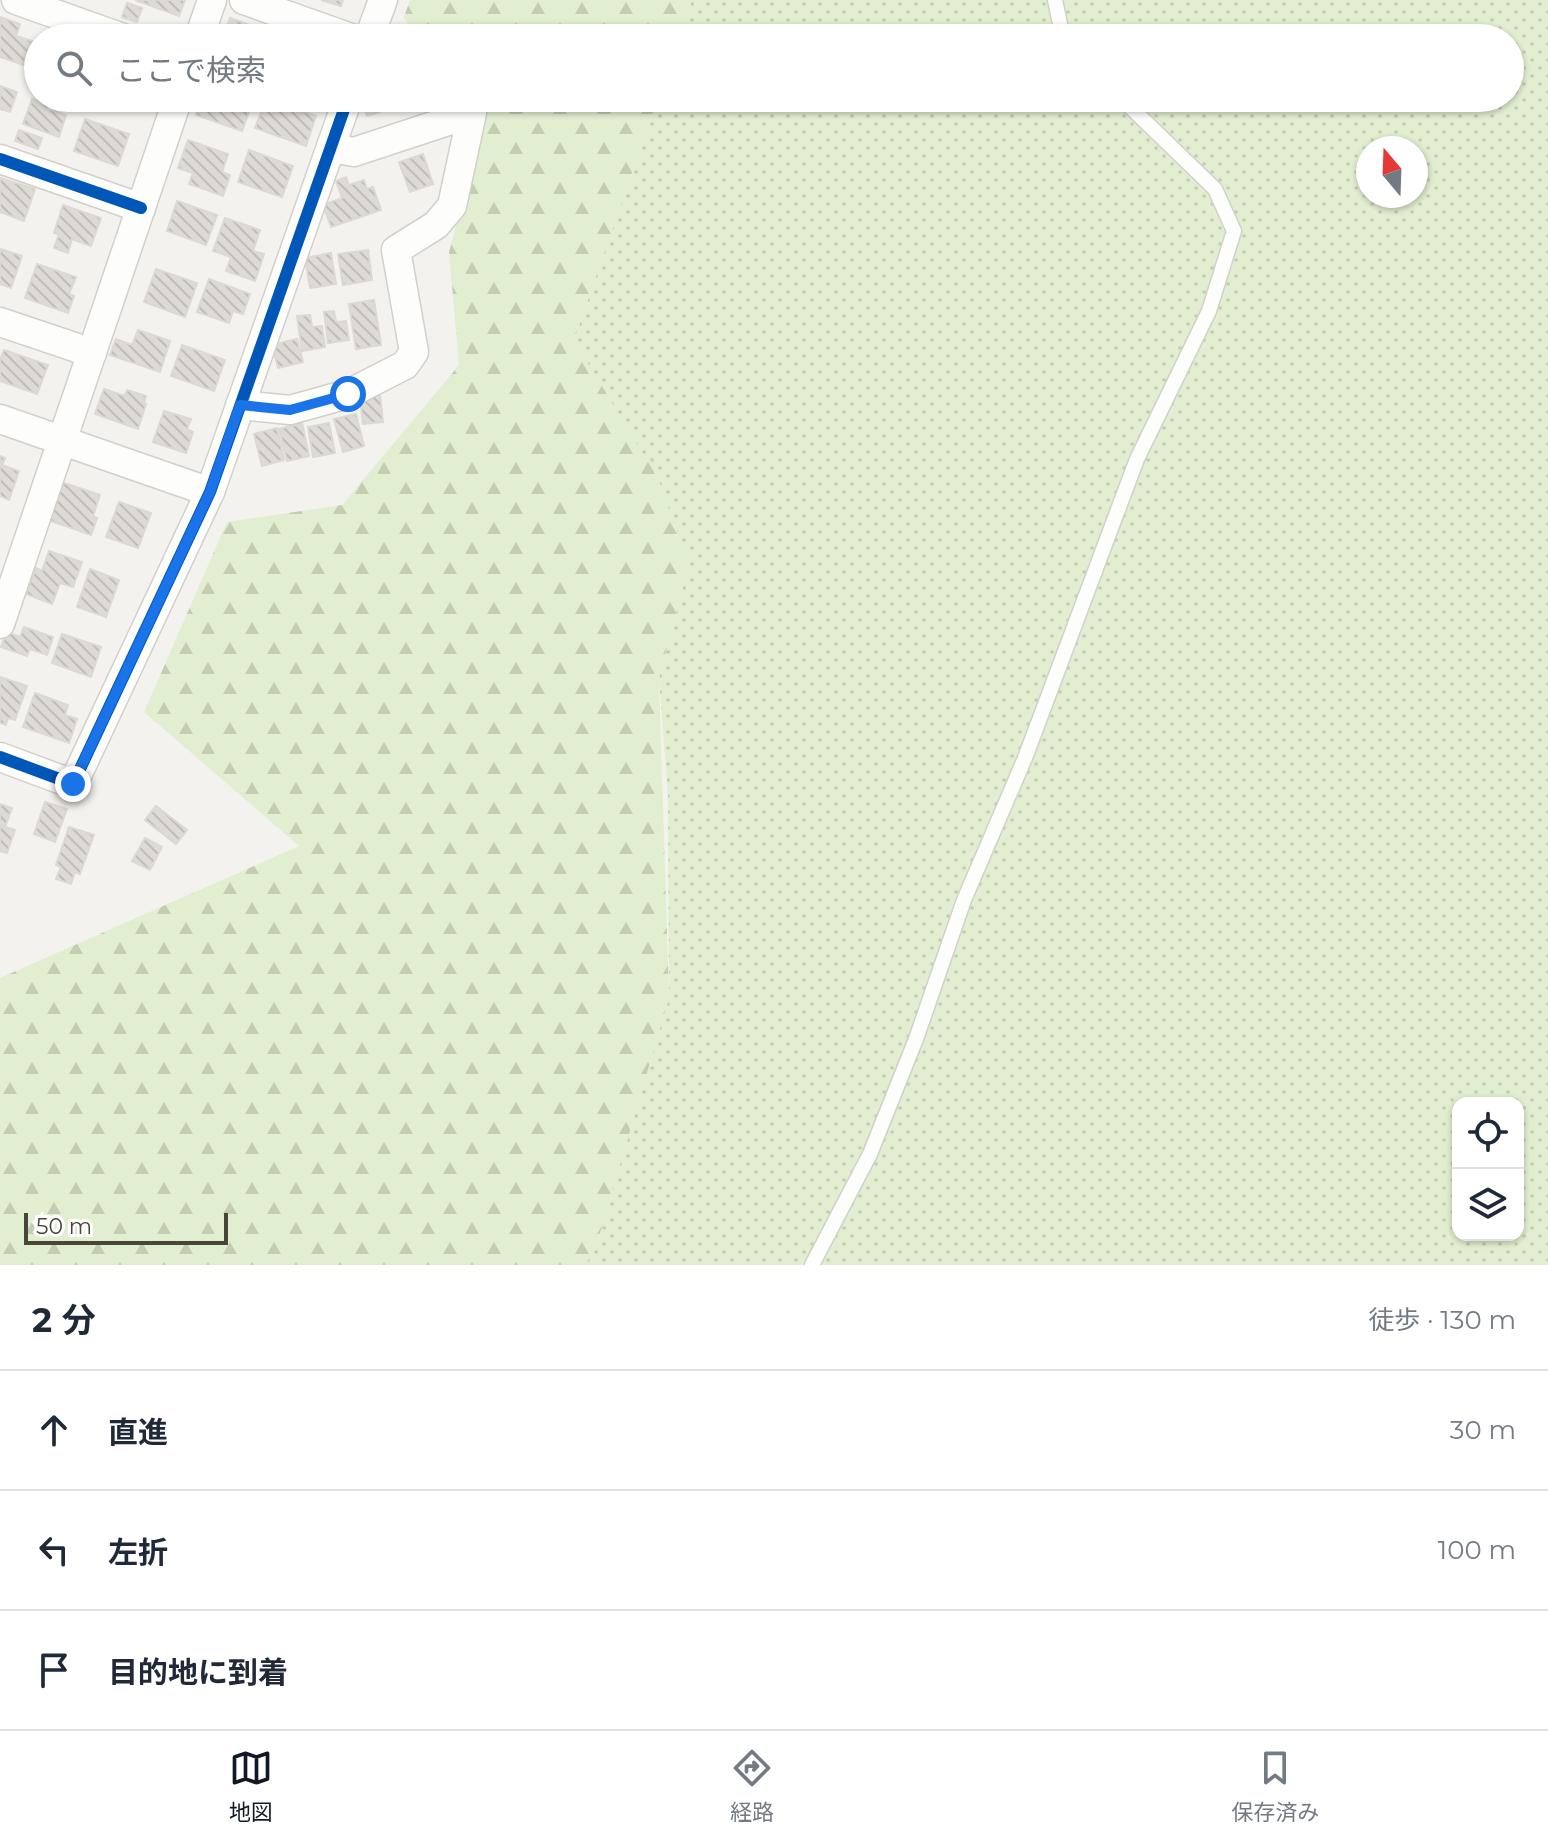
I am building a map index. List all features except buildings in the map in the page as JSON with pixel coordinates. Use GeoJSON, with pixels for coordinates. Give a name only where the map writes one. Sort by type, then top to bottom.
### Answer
{"type":"FeatureCollection","features":[{"type":"Feature","properties":{"kind":"street"},"geometry":{"type":"LineString","coordinates":[[16,0],[84,24]]}},
{"type":"Feature","properties":{"kind":"street"},"geometry":{"type":"LineString","coordinates":[[204,24],[212,0]]}},
{"type":"Feature","properties":{"kind":"street"},"geometry":{"type":"LineString","coordinates":[[244,0],[312,24]]}},
{"type":"Feature","properties":{"kind":"street"},"geometry":{"type":"LineString","coordinates":[[374,24],[383,0]]}},
{"type":"Feature","properties":{"kind":"street"},"geometry":{"type":"LineString","coordinates":[[0,624],[173,112]]}},
{"type":"Feature","properties":{"kind":"street"},"geometry":{"type":"LineString","coordinates":[[0,757],[73,784],[210,492],[343,112]]}},
{"type":"Feature","properties":{"kind":"street"},"geometry":{"type":"LineString","coordinates":[[240,405],[290,410],[348,394],[405,365],[414,352],[396,250],[436,225],[452,206],[472,113],[354,152],[331,148]]}},
{"type":"Feature","properties":{"kind":"street"},"geometry":{"type":"LineString","coordinates":[[0,159],[141,208]]}},
{"type":"Feature","properties":{"kind":"street"},"geometry":{"type":"LineString","coordinates":[[0,322],[92,353]]}},
{"type":"Feature","properties":{"kind":"street"},"geometry":{"type":"LineString","coordinates":[[0,419],[210,492]]}},
{"type":"Feature","properties":{"kind":"lane"},"geometry":{"type":"LineString","coordinates":[[1055,0],[1060,24]]}},
{"type":"Feature","properties":{"kind":"lane"},"geometry":{"type":"LineString","coordinates":[[812,1265],[870,1154],[916,1039],[964,900],[1025,758],[1137,459],[1209,311],[1234,231],[1215,189],[1135,112]]}},
{"type":"Feature","properties":{"kind":"green space"},"geometry":{"type":"Polygon","coordinates":[[[410,0],[692,0],[684,24],[408,24],[404,17],[410,0]]]}},
{"type":"Feature","properties":{"kind":"green space"},"geometry":{"type":"Polygon","coordinates":[[[692,0],[1548,0],[1548,1265],[585,1265],[595,1250],[669,998],[668,796],[659,678],[689,564],[574,340],[653,112],[1524,112],[1524,24],[684,24],[692,0]]]}},
{"type":"Feature","properties":{"kind":"green space"},"geometry":{"type":"Polygon","coordinates":[[[486,112],[653,112],[574,340],[658,478],[689,564],[659,678],[669,998],[595,1250],[585,1265],[0,1265],[0,978],[299,846],[144,712],[227,522],[342,505],[459,365],[449,252],[486,112]]]}},
{"type":"Feature","properties":{"kind":"cycle path"},"geometry":{"type":"LineString","coordinates":[[0,757],[73,784],[210,492],[343,112]]}},
{"type":"Feature","properties":{"kind":"cycle path"},"geometry":{"type":"LineString","coordinates":[[0,159],[141,208]]}},
{"type":"Feature","properties":{"kind":"route"},"geometry":{"type":"LineString","coordinates":[[73,784],[210,492],[240,405],[290,410],[348,394]]}}]}
